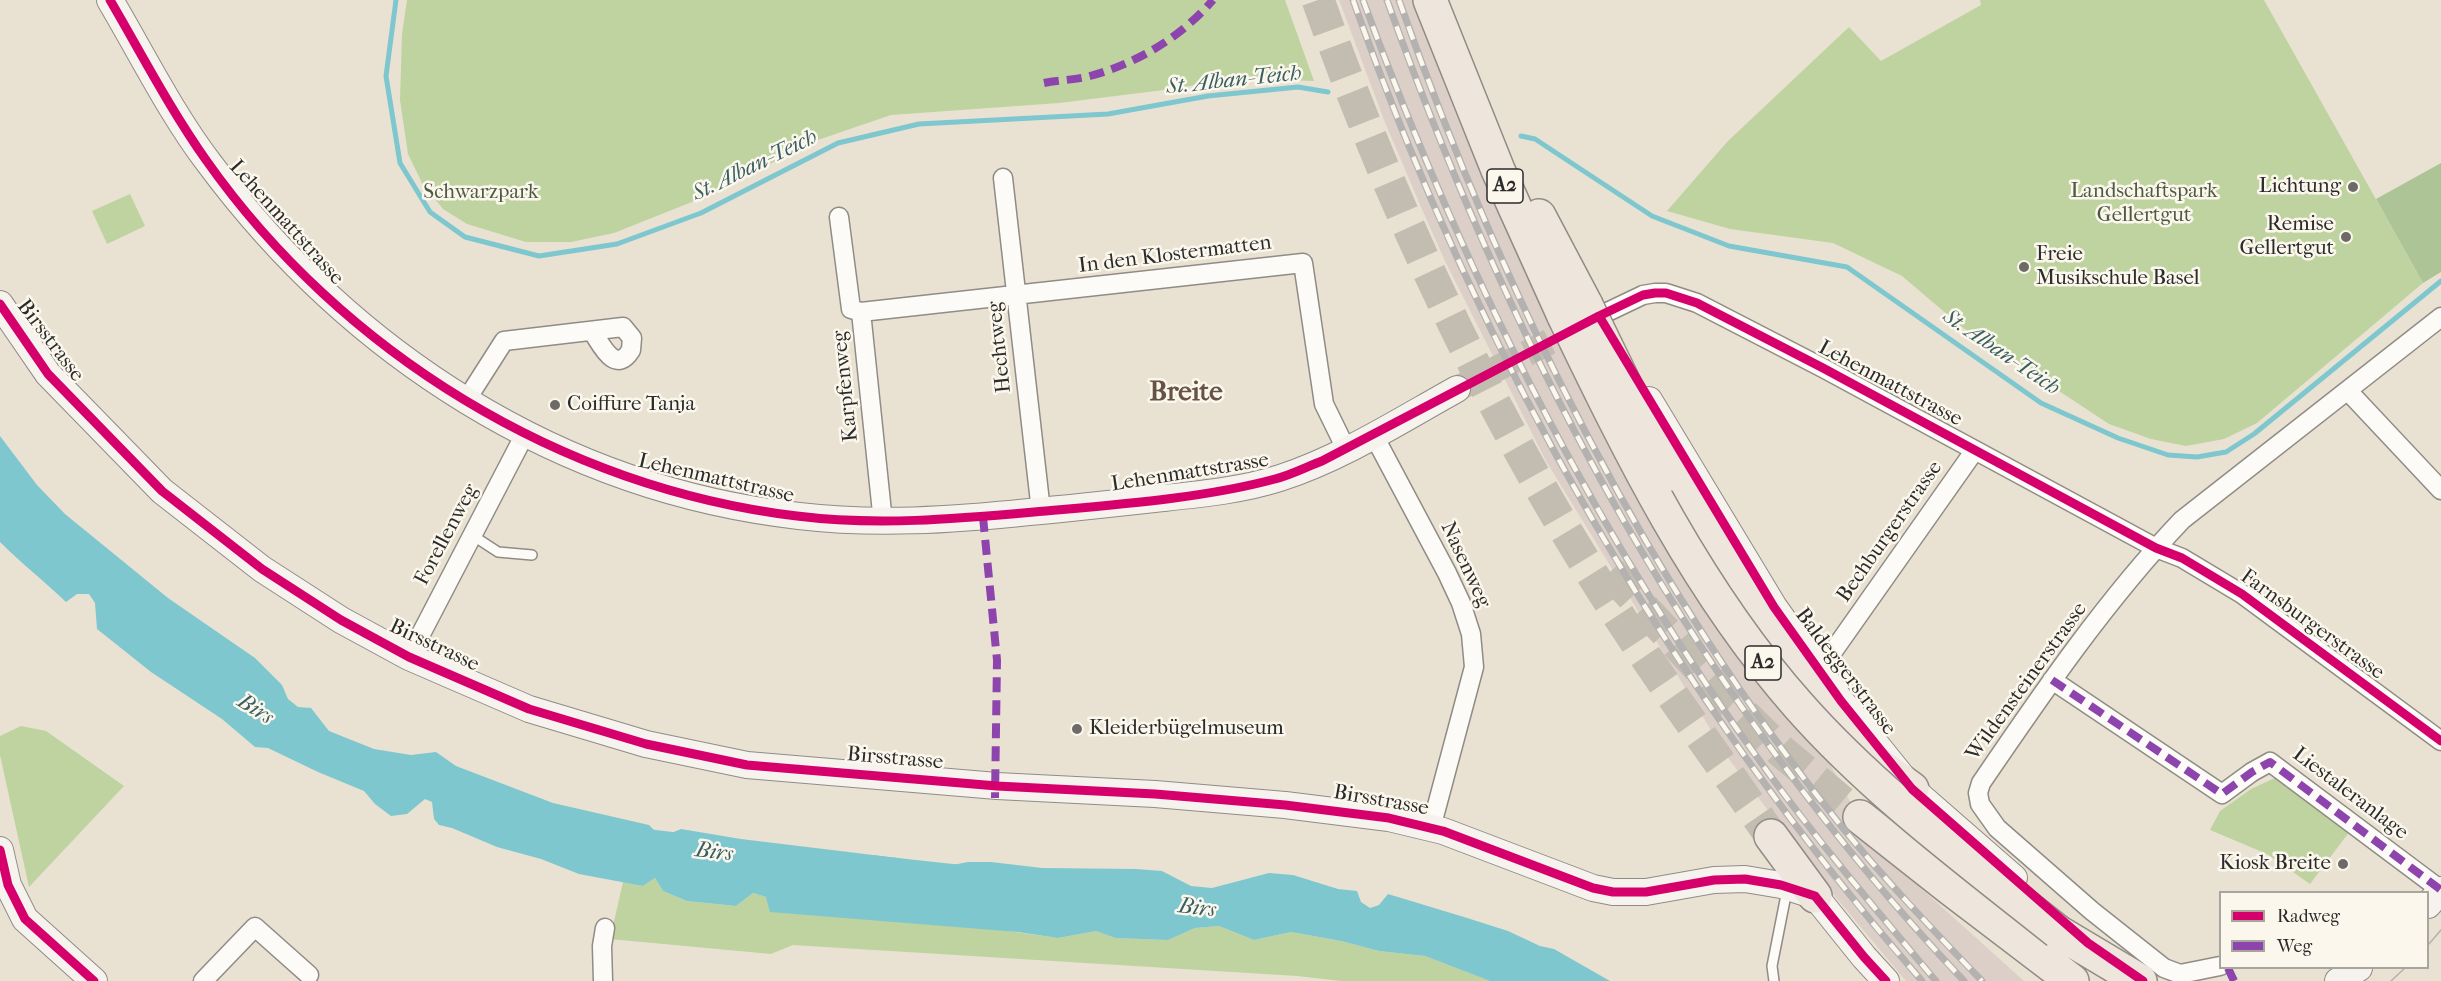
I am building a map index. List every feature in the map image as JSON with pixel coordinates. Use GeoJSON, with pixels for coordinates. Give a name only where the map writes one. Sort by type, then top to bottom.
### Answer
{"type":"FeatureCollection","features":[{"type":"Feature","properties":{"kind":"highway","name":"A2"},"geometry":{"type":"LineString","coordinates":[[1430,0],[1498,170],[1583,312],[1607,406],[1683,545],[1724,609],[1766,667],[1800,707],[1862,770],[1946,843],[2058,932],[2115,981]]}},
{"type":"Feature","properties":{"kind":"highway"},"geometry":{"type":"LineString","coordinates":[[1583,312],[1673,474],[1779,644],[1828,713],[1850,739],[1878,764],[1912,789]]}},
{"type":"Feature","properties":{"kind":"highway"},"geometry":{"type":"LineString","coordinates":[[1860,817],[2073,981]]}},
{"type":"Feature","properties":{"kind":"highway"},"geometry":{"type":"LineString","coordinates":[[1771,836],[1801,892]]}},
{"type":"Feature","properties":{"kind":"highway"},"geometry":{"type":"LineString","coordinates":[[1950,888],[2043,981]]}},
{"type":"Feature","properties":{"kind":"highway"},"geometry":{"type":"LineString","coordinates":[[2058,932],[2142,981]]}},
{"type":"Feature","properties":{"kind":"street","name":"Lehenmattstrasse"},"geometry":{"type":"LineString","coordinates":[[110,0],[177,116],[207,162],[262,230],[297,268],[372,336],[465,402],[525,434],[623,476],[688,495],[797,516],[883,522],[1041,511],[1203,494],[1280,478],[1346,449],[1457,389]]}},
{"type":"Feature","properties":{"kind":"street","name":"Hechtweg"},"geometry":{"type":"LineString","coordinates":[[1003,178],[1041,511]]}},
{"type":"Feature","properties":{"kind":"street","name":"Karpfenweg"},"geometry":{"type":"LineString","coordinates":[[839,216],[851,309],[861,312],[883,522]]}},
{"type":"Feature","properties":{"kind":"street","name":"In den Klostermatten"},"geometry":{"type":"LineString","coordinates":[[861,312],[1303,263],[1324,404],[1346,449]]}},
{"type":"Feature","properties":{"kind":"street","name":"Lehenmattstrasse"},"geometry":{"type":"LineString","coordinates":[[1583,312],[1655,293],[1666,293],[1697,303],[2156,548]]}},
{"type":"Feature","properties":{"kind":"street","name":"Birsstrasse"},"geometry":{"type":"LineString","coordinates":[[0,304],[48,374],[162,491],[262,569],[341,620],[409,657],[529,709],[646,744],[747,765],[997,786],[1155,794],[1285,805],[1389,818],[1431,828],[1503,852],[1593,888],[1613,892],[1646,892],[1730,879],[1759,880],[1801,892]]}},
{"type":"Feature","properties":{"kind":"street","name":"Baldeggerstrasse"},"geometry":{"type":"LineString","coordinates":[[1583,312],[1774,607],[1841,701],[1912,789],[2088,943],[2142,981]]}},
{"type":"Feature","properties":{"kind":"street"},"geometry":{"type":"LineString","coordinates":[[2156,548],[2182,520],[2441,317]]}},
{"type":"Feature","properties":{"kind":"street"},"geometry":{"type":"LineString","coordinates":[[465,402],[504,341],[592,331]]}},
{"type":"Feature","properties":{"kind":"street"},"geometry":{"type":"LineString","coordinates":[[2348,391],[2441,490]]}},
{"type":"Feature","properties":{"kind":"street","name":"Forellenweg"},"geometry":{"type":"LineString","coordinates":[[409,657],[525,434]]}},
{"type":"Feature","properties":{"kind":"street","name":"Nasenweg"},"geometry":{"type":"LineString","coordinates":[[1373,435],[1447,573],[1461,603],[1471,634],[1474,667],[1431,828]]}},
{"type":"Feature","properties":{"kind":"street","name":"Bechburgerstrasse"},"geometry":{"type":"LineString","coordinates":[[1818,668],[1834,650],[1975,450]]}},
{"type":"Feature","properties":{"kind":"street","name":"Wildensteinerstrasse"},"geometry":{"type":"LineString","coordinates":[[2156,548],[2052,680],[1980,783],[1978,793],[1985,814],[1996,828],[2164,968],[2180,974],[2219,966]]}},
{"type":"Feature","properties":{"kind":"street","name":"Farnsburgerstrasse"},"geometry":{"type":"LineString","coordinates":[[2156,548],[2182,558],[2242,594],[2441,741]]}},
{"type":"Feature","properties":{"kind":"street","name":"Liestaleranlage"},"geometry":{"type":"LineString","coordinates":[[2052,680],[2222,794],[2270,762],[2441,890]]}},
{"type":"Feature","properties":{"kind":"street"},"geometry":{"type":"LineString","coordinates":[[0,852],[8,885],[25,919],[94,981]]}},
{"type":"Feature","properties":{"kind":"street"},"geometry":{"type":"LineString","coordinates":[[2429,903],[2441,890]]}},
{"type":"Feature","properties":{"kind":"street"},"geometry":{"type":"LineString","coordinates":[[1801,892],[1886,981]]}},
{"type":"Feature","properties":{"kind":"street"},"geometry":{"type":"LineString","coordinates":[[203,981],[255,927],[309,975]]}},
{"type":"Feature","properties":{"kind":"street"},"geometry":{"type":"LineString","coordinates":[[603,981],[602,946],[605,928]]}},
{"type":"Feature","properties":{"kind":"street"},"geometry":{"type":"LineString","coordinates":[[2338,981],[2357,969]]}},
{"type":"Feature","properties":{"kind":"lane"},"geometry":{"type":"LineString","coordinates":[[472,536],[498,552],[532,555]]}},
{"type":"Feature","properties":{"kind":"lane"},"geometry":{"type":"LineString","coordinates":[[1774,981],[1772,966],[1801,892]]}},
{"type":"Feature","properties":{"kind":"shaded area"},"geometry":{"type":"Polygon","coordinates":[[[1339,0],[1413,0],[1453,106],[1505,228],[1563,353],[1642,508],[1737,657],[1826,756],[1873,845],[2024,981],[1906,981],[1822,881],[1728,758],[1546,461],[1445,261],[1384,120],[1339,0]]]}},
{"type":"Feature","properties":{"kind":"green space","name":"Schwarzpark"},"geometry":{"type":"Polygon","coordinates":[[[407,0],[1285,0],[1314,81],[1229,78],[1180,88],[1059,103],[891,115],[812,142],[712,194],[614,233],[571,242],[526,242],[467,224],[443,209],[422,183],[408,154],[400,100],[402,34],[407,0]]]}},
{"type":"Feature","properties":{"kind":"green space","name":"Landschaftspark Gellertgut"},"geometry":{"type":"Polygon","coordinates":[[[1980,0],[2264,0],[2423,283],[2257,423],[2224,439],[2186,446],[2151,439],[2109,424],[1962,327],[1902,276],[1833,243],[1730,229],[1667,211],[1727,142],[1849,27],[1881,61],[1981,5],[1980,0]]]}},
{"type":"Feature","properties":{"kind":"green space"},"geometry":{"type":"Polygon","coordinates":[[[2441,163],[2441,272],[2423,283],[2376,199],[2441,163]]]}},
{"type":"Feature","properties":{"kind":"green space"},"geometry":{"type":"Polygon","coordinates":[[[130,194],[145,226],[107,244],[92,211],[130,194]]]}},
{"type":"Feature","properties":{"kind":"green space"},"geometry":{"type":"Polygon","coordinates":[[[21,726],[46,731],[124,786],[29,887],[0,755],[0,736],[21,726]]]}},
{"type":"Feature","properties":{"kind":"green space"},"geometry":{"type":"Polygon","coordinates":[[[2281,775],[2350,831],[2310,884],[2267,854],[2210,830],[2220,811],[2251,789],[2281,775]]]}},
{"type":"Feature","properties":{"kind":"green space"},"geometry":{"type":"Polygon","coordinates":[[[655,878],[663,891],[687,901],[736,906],[753,893],[766,897],[1058,938],[1096,931],[1115,938],[1168,940],[1195,928],[1219,926],[1254,940],[1291,932],[1379,951],[1425,956],[1490,981],[1341,981],[1297,976],[793,945],[771,954],[610,939],[623,882],[643,886],[655,878]]]}},
{"type":"Feature","properties":{"kind":"water"},"geometry":{"type":"Polygon","coordinates":[[[0,436],[37,485],[65,514],[168,598],[255,658],[282,685],[288,699],[298,707],[311,708],[329,731],[374,749],[411,755],[436,752],[456,766],[553,803],[649,825],[655,831],[654,855],[663,855],[669,834],[681,829],[741,839],[898,858],[918,863],[915,888],[924,893],[932,869],[968,862],[991,862],[1042,868],[1162,871],[1191,886],[1212,888],[1269,873],[1293,875],[1338,889],[1357,891],[1361,902],[1370,908],[1379,905],[1388,894],[1508,931],[1540,946],[1554,949],[1610,981],[1490,981],[1425,956],[1379,951],[1291,932],[1254,940],[1219,926],[1195,928],[1168,940],[1115,938],[1096,931],[1058,938],[1018,932],[770,912],[766,897],[753,893],[736,906],[687,901],[663,891],[655,878],[643,886],[579,874],[439,825],[434,819],[432,802],[425,799],[407,814],[391,816],[375,804],[364,791],[268,748],[255,747],[222,719],[151,672],[97,629],[95,603],[89,594],[77,594],[66,602],[8,550],[0,542],[0,436]]]}},
{"type":"Feature","properties":{"kind":"waterway","name":"St. Alban-Teich"},"geometry":{"type":"LineString","coordinates":[[396,0],[386,76],[400,163],[430,212],[465,237],[539,256],[617,244],[701,213],[838,143],[919,124],[1108,114],[1208,96],[1298,87],[1328,92]]}},
{"type":"Feature","properties":{"kind":"waterway","name":"St. Alban-Teich"},"geometry":{"type":"LineString","coordinates":[[1521,136],[1535,139],[1652,216],[1729,246],[1847,267],[2041,403],[2118,438],[2168,455],[2197,457],[2226,452],[2254,434],[2441,281]]}},
{"type":"Feature","properties":{"kind":"waterway","name":"Birs"},"geometry":{"type":"LineString","coordinates":[[608,841],[708,853]]}},
{"type":"Feature","properties":{"kind":"waterway","name":"Birs"},"geometry":{"type":"LineString","coordinates":[[873,872],[974,883]]}},
{"type":"Feature","properties":{"kind":"tunnel"},"geometry":{"type":"LineString","coordinates":[[1318,0],[1349,85],[1420,253],[1502,417],[1593,575],[1658,674],[1771,836]]}},
{"type":"Feature","properties":{"kind":"tunnel"},"geometry":{"type":"LineString","coordinates":[[1457,389],[1586,323]]}},
{"type":"Feature","properties":{"kind":"tunnel"},"geometry":{"type":"LineString","coordinates":[[1610,572],[1727,698],[1781,751],[1860,817]]}},
{"type":"Feature","properties":{"kind":"tram line"},"geometry":{"type":"LineString","coordinates":[[2429,944],[2441,930]]}},
{"type":"Feature","properties":{"kind":"tram line"},"geometry":{"type":"LineString","coordinates":[[2391,981],[2404,969]]}},
{"type":"Feature","properties":{"kind":"railway"},"geometry":{"type":"LineString","coordinates":[[1353,0],[1404,133],[1460,264],[1523,392],[1591,518],[1666,639],[1745,757],[1831,871],[1922,981]]}},
{"type":"Feature","properties":{"kind":"railway"},"geometry":{"type":"LineString","coordinates":[[1363,0],[1402,102],[1489,302],[1590,495],[1645,589],[1704,681],[1767,771],[1828,851],[1936,981]]}},
{"type":"Feature","properties":{"kind":"railway"},"geometry":{"type":"LineString","coordinates":[[1387,0],[1438,135],[1494,267],[1556,396],[1624,521],[1698,643],[1779,760],[1868,873],[1964,981]]}},
{"type":"Feature","properties":{"kind":"railway"},"geometry":{"type":"LineString","coordinates":[[1399,0],[1484,219],[1533,326],[1586,432],[1643,536],[1705,636],[1771,734],[1859,847],[1910,906],[1982,981]]}},
{"type":"Feature","properties":{"kind":"marked path"},"geometry":{"type":"LineString","coordinates":[[1044,83],[1090,76],[1142,56],[1187,26],[1213,0]]}},
{"type":"Feature","properties":{"kind":"marked path"},"geometry":{"type":"LineString","coordinates":[[983,517],[997,660],[995,798]]}},
{"type":"Feature","properties":{"kind":"marked path"},"geometry":{"type":"LineString","coordinates":[[2052,680],[2222,794],[2270,762],[2441,890]]}},
{"type":"Feature","properties":{"kind":"marked path"},"geometry":{"type":"LineString","coordinates":[[2228,969],[2234,981]]}},
{"type":"Feature","properties":{"kind":"cycle path"},"geometry":{"type":"LineString","coordinates":[[110,0],[168,101],[206,160],[261,230],[323,293],[391,350],[464,400],[543,442],[625,476],[710,501],[797,516],[856,521],[975,517],[1125,504],[1217,492],[1281,477],[1322,461],[1599,316],[1643,295],[1666,293],[1697,303],[1823,368],[2156,548],[2182,558],[2242,594],[2441,741]]}},
{"type":"Feature","properties":{"kind":"cycle path"},"geometry":{"type":"LineString","coordinates":[[0,304],[48,374],[162,491],[262,569],[341,620],[409,657],[529,709],[646,744],[747,765],[997,786],[1155,794],[1285,805],[1389,818],[1443,831],[1593,888],[1613,892],[1646,892],[1714,880],[1745,879],[1781,885],[1815,896],[1886,981]]}},
{"type":"Feature","properties":{"kind":"cycle path"},"geometry":{"type":"LineString","coordinates":[[1599,316],[1774,607],[1841,701],[1912,789],[2088,943],[2143,981]]}},
{"type":"Feature","properties":{"kind":"cycle path"},"geometry":{"type":"LineString","coordinates":[[0,850],[8,885],[25,919],[94,981]]}},
{"type":"Feature","properties":{"kind":"place","name":"Lichtung"},"geometry":{"type":"Point","coordinates":[2353,187]}},
{"type":"Feature","properties":{"kind":"place","name":"Remise Gellertgut"},"geometry":{"type":"Point","coordinates":[2346,237]}},
{"type":"Feature","properties":{"kind":"place","name":"Freie Musikschule Basel"},"geometry":{"type":"Point","coordinates":[2024,267]}},
{"type":"Feature","properties":{"kind":"place","name":"Coiffure Tanja"},"geometry":{"type":"Point","coordinates":[555,405]}},
{"type":"Feature","properties":{"kind":"place","name":"Kleiderbügelmuseum"},"geometry":{"type":"Point","coordinates":[1077,729]}},
{"type":"Feature","properties":{"kind":"place","name":"Kiosk Breite"},"geometry":{"type":"Point","coordinates":[2343,864]}},
{"type":"Feature","properties":{"kind":"district","name":"Breite"},"geometry":{"type":"Point","coordinates":[1186,393]}}]}
